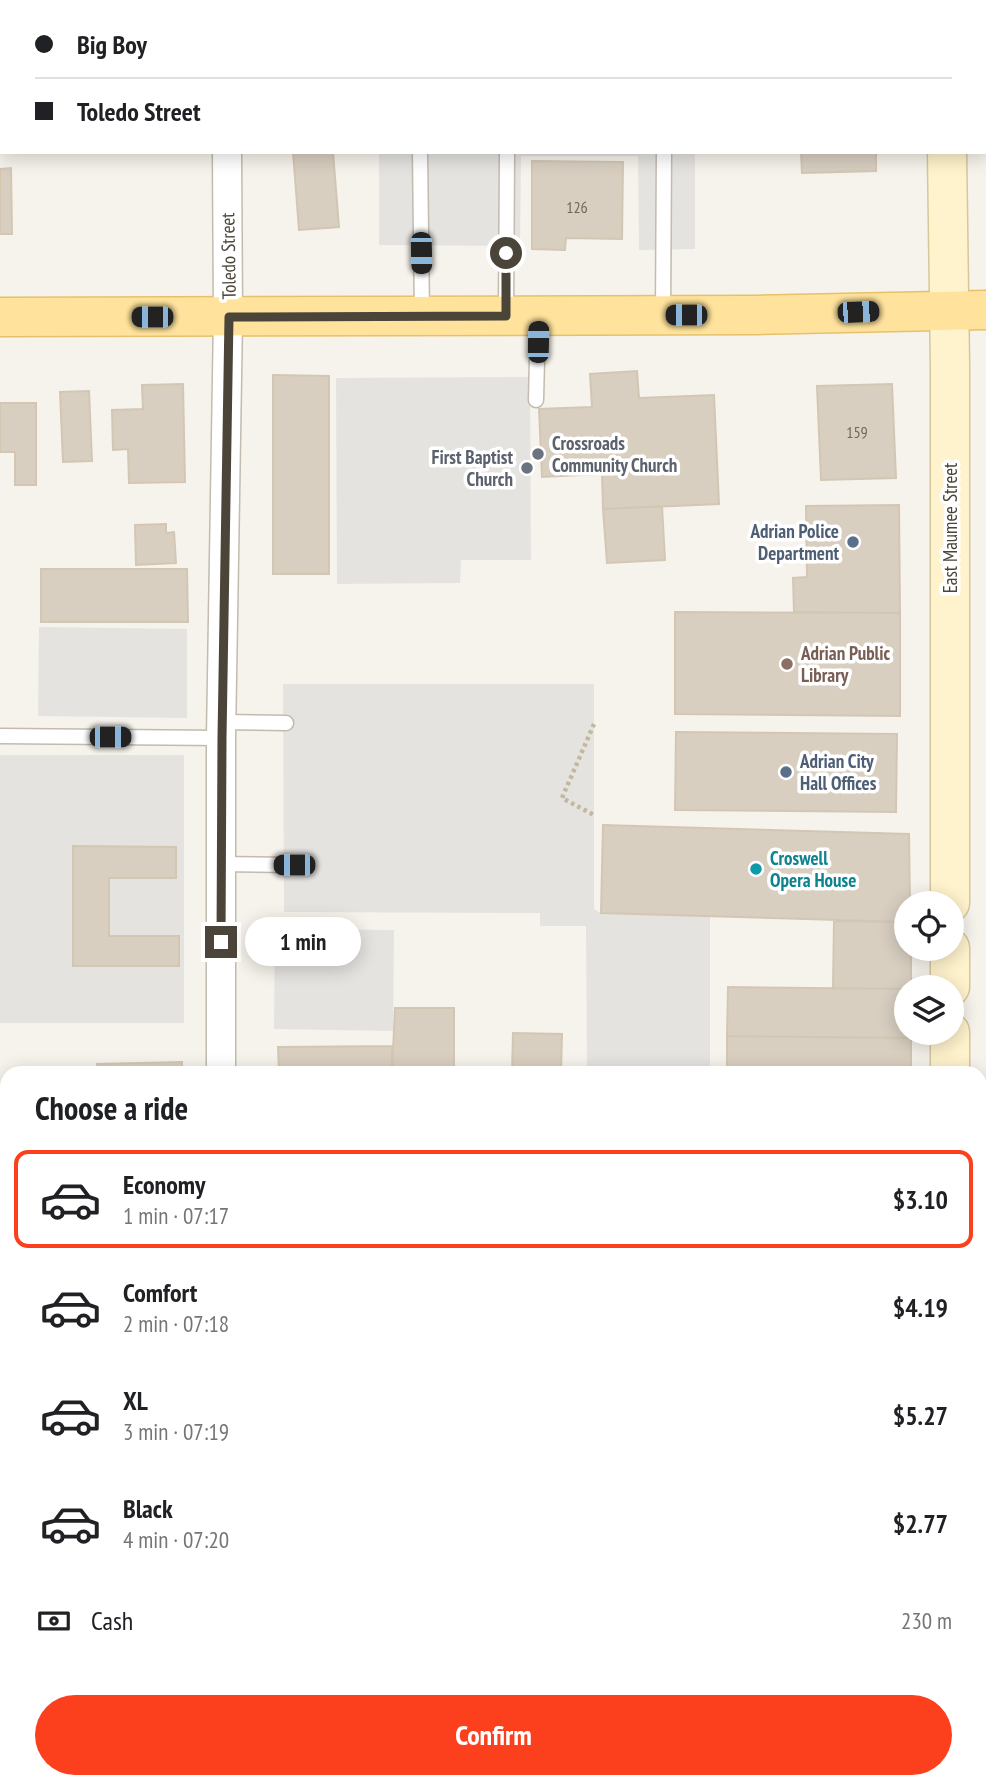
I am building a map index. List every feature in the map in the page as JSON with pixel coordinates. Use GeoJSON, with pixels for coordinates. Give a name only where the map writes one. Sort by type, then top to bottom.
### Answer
{"type":"FeatureCollection","features":[{"type":"Feature","properties":{"kind":"main road"},"geometry":{"type":"LineString","coordinates":[[0,317],[522,316],[968,311]]}},
{"type":"Feature","properties":{"kind":"street","name":"Toledo Street"},"geometry":{"type":"LineString","coordinates":[[221,1066],[222,730],[229,317],[227,154]]}},
{"type":"Feature","properties":{"kind":"street","name":"East Maumee Street"},"geometry":{"type":"LineString","coordinates":[[947,154],[968,311],[950,891]]}},
{"type":"Feature","properties":{"kind":"street"},"geometry":{"type":"LineString","coordinates":[[950,1045],[950,1066]]}},
{"type":"Feature","properties":{"kind":"lane"},"geometry":{"type":"LineString","coordinates":[[420,154],[422,316]]}},
{"type":"Feature","properties":{"kind":"lane"},"geometry":{"type":"LineString","coordinates":[[506,154],[522,316],[536,400]]}},
{"type":"Feature","properties":{"kind":"lane"},"geometry":{"type":"LineString","coordinates":[[663,315],[664,154]]}},
{"type":"Feature","properties":{"kind":"lane"},"geometry":{"type":"LineString","coordinates":[[0,736],[222,730],[286,723]]}},
{"type":"Feature","properties":{"kind":"lane"},"geometry":{"type":"LineString","coordinates":[[221,864],[294,865]]}},
{"type":"Feature","properties":{"kind":"path"},"geometry":{"type":"LineString","coordinates":[[594,724],[562,798],[594,815]]}},
{"type":"Feature","properties":{"kind":"shaded area"},"geometry":{"type":"Polygon","coordinates":[[[379,154],[695,154],[695,249],[639,250],[638,156],[521,156],[520,246],[379,245],[379,154]]]}},
{"type":"Feature","properties":{"kind":"shaded area"},"geometry":{"type":"Polygon","coordinates":[[[530,377],[531,560],[461,560],[460,583],[337,584],[336,378],[530,377]]]}},
{"type":"Feature","properties":{"kind":"shaded area"},"geometry":{"type":"Polygon","coordinates":[[[39,627],[187,629],[187,718],[38,716],[39,627]]]}},
{"type":"Feature","properties":{"kind":"shaded area"},"geometry":{"type":"Polygon","coordinates":[[[283,684],[594,684],[594,909],[601,913],[710,917],[710,1066],[587,1066],[586,926],[540,926],[540,913],[284,912],[283,684]]]}},
{"type":"Feature","properties":{"kind":"shaded area"},"geometry":{"type":"Polygon","coordinates":[[[0,755],[184,755],[184,1023],[0,1023],[0,755]]]}},
{"type":"Feature","properties":{"kind":"shaded area"},"geometry":{"type":"Polygon","coordinates":[[[275,929],[394,930],[393,1031],[274,1029],[275,929]]]}},
{"type":"Feature","properties":{"kind":"building"},"geometry":{"type":"Polygon","coordinates":[[[293,154],[333,154],[339,227],[299,230],[293,154]]]}},
{"type":"Feature","properties":{"kind":"building"},"geometry":{"type":"Polygon","coordinates":[[[801,154],[876,154],[876,171],[802,173],[801,154]]]}},
{"type":"Feature","properties":{"kind":"building"},"geometry":{"type":"Polygon","coordinates":[[[532,161],[623,162],[622,239],[566,238],[565,250],[532,249],[532,161]]]}},
{"type":"Feature","properties":{"kind":"building"},"geometry":{"type":"Polygon","coordinates":[[[11,168],[12,234],[0,234],[0,169],[11,168]]]}},
{"type":"Feature","properties":{"kind":"building"},"geometry":{"type":"Polygon","coordinates":[[[637,371],[639,398],[714,395],[719,504],[603,509],[602,474],[542,477],[539,409],[592,407],[590,374],[637,371]]]}},
{"type":"Feature","properties":{"kind":"building"},"geometry":{"type":"Polygon","coordinates":[[[273,375],[329,376],[329,574],[273,574],[273,375]]]}},
{"type":"Feature","properties":{"kind":"building"},"geometry":{"type":"Polygon","coordinates":[[[183,384],[185,482],[129,483],[128,449],[113,450],[112,410],[143,409],[142,385],[183,384]]]}},
{"type":"Feature","properties":{"kind":"building"},"geometry":{"type":"Polygon","coordinates":[[[892,384],[896,478],[821,480],[817,386],[892,384]]]}},
{"type":"Feature","properties":{"kind":"building"},"geometry":{"type":"Polygon","coordinates":[[[89,391],[92,461],[63,462],[60,392],[89,391]]]}},
{"type":"Feature","properties":{"kind":"building"},"geometry":{"type":"Polygon","coordinates":[[[0,403],[36,403],[36,485],[15,485],[15,452],[0,452],[0,403]]]}},
{"type":"Feature","properties":{"kind":"building","name":"Adrian Police Department"},"geometry":{"type":"Polygon","coordinates":[[[899,505],[900,613],[794,612],[793,578],[807,577],[806,506],[899,505]]]}},
{"type":"Feature","properties":{"kind":"building"},"geometry":{"type":"Polygon","coordinates":[[[662,506],[665,560],[607,563],[603,509],[662,506]]]}},
{"type":"Feature","properties":{"kind":"building"},"geometry":{"type":"Polygon","coordinates":[[[166,524],[166,533],[174,532],[176,563],[136,565],[135,525],[166,524]]]}},
{"type":"Feature","properties":{"kind":"building"},"geometry":{"type":"Polygon","coordinates":[[[41,569],[187,569],[188,622],[41,622],[41,569]]]}},
{"type":"Feature","properties":{"kind":"building","name":"Adrian Public Library"},"geometry":{"type":"Polygon","coordinates":[[[675,612],[900,613],[900,716],[675,714],[675,612]]]}},
{"type":"Feature","properties":{"kind":"building","name":"Adrian City Hall Offices"},"geometry":{"type":"Polygon","coordinates":[[[676,732],[897,734],[896,812],[675,810],[676,732]]]}},
{"type":"Feature","properties":{"kind":"building","name":"Croswell Opera House"},"geometry":{"type":"Polygon","coordinates":[[[603,825],[909,834],[910,891],[894,891],[894,922],[601,913],[603,825]]]}},
{"type":"Feature","properties":{"kind":"building"},"geometry":{"type":"Polygon","coordinates":[[[73,846],[176,847],[176,878],[109,878],[109,936],[179,936],[179,966],[73,966],[73,846]]]}},
{"type":"Feature","properties":{"kind":"building"},"geometry":{"type":"Polygon","coordinates":[[[834,921],[894,922],[894,961],[911,961],[911,975],[894,975],[894,989],[833,988],[834,921]]]}},
{"type":"Feature","properties":{"kind":"building"},"geometry":{"type":"Polygon","coordinates":[[[728,987],[894,989],[894,1038],[727,1036],[728,987]]]}},
{"type":"Feature","properties":{"kind":"building"},"geometry":{"type":"Polygon","coordinates":[[[395,1008],[454,1008],[454,1066],[392,1066],[395,1008]]]}},
{"type":"Feature","properties":{"kind":"building"},"geometry":{"type":"Polygon","coordinates":[[[513,1033],[562,1034],[561,1066],[512,1066],[513,1033]]]}},
{"type":"Feature","properties":{"kind":"building"},"geometry":{"type":"Polygon","coordinates":[[[727,1036],[894,1038],[894,1045],[911,1045],[911,1066],[727,1066],[727,1036]]]}},
{"type":"Feature","properties":{"kind":"building"},"geometry":{"type":"Polygon","coordinates":[[[392,1046],[392,1066],[279,1066],[278,1047],[392,1046]]]}},
{"type":"Feature","properties":{"kind":"building"},"geometry":{"type":"Polygon","coordinates":[[[182,1062],[182,1066],[97,1066],[182,1062]]]}},
{"type":"Feature","properties":{"kind":"place","name":"Crossroads Community Church"},"geometry":{"type":"Point","coordinates":[538,454]}},
{"type":"Feature","properties":{"kind":"place","name":"First Baptist Church"},"geometry":{"type":"Point","coordinates":[527,468]}},
{"type":"Feature","properties":{"kind":"place","name":"Adrian Police Department"},"geometry":{"type":"Point","coordinates":[853,542]}},
{"type":"Feature","properties":{"kind":"place","name":"Adrian Public Library"},"geometry":{"type":"Point","coordinates":[787,664]}},
{"type":"Feature","properties":{"kind":"place","name":"Adrian City Hall Offices"},"geometry":{"type":"Point","coordinates":[786,772]}},
{"type":"Feature","properties":{"kind":"place","name":"Croswell Opera House"},"geometry":{"type":"Point","coordinates":[756,869]}},
{"type":"Feature","properties":{"kind":"route"},"geometry":{"type":"LineString","coordinates":[[221,942],[229,317],[506,316],[506,253]]}}]}
